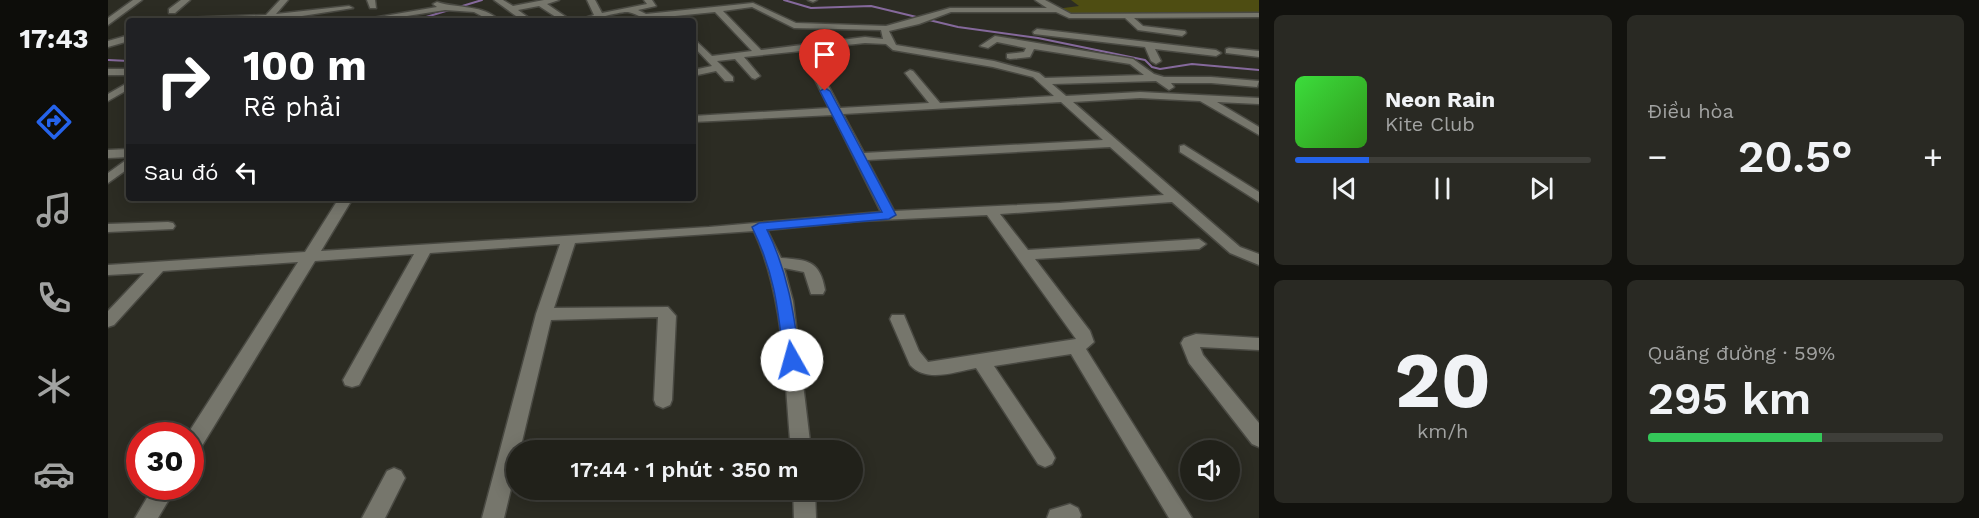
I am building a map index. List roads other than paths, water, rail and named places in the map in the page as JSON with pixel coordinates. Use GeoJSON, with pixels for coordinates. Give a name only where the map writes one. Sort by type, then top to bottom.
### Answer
{"type":"FeatureCollection","features":[{"type":"Feature","properties":{"kind":"street"},"geometry":{"type":"LineString","coordinates":[[108,22],[138,0]]}},
{"type":"Feature","properties":{"kind":"street"},"geometry":{"type":"LineString","coordinates":[[172,11],[186,0]]}},
{"type":"Feature","properties":{"kind":"street"},"geometry":{"type":"LineString","coordinates":[[268,18],[284,0]]}},
{"type":"Feature","properties":{"kind":"street"},"geometry":{"type":"LineString","coordinates":[[376,18],[442,6],[456,0]]}},
{"type":"Feature","properties":{"kind":"street"},"geometry":{"type":"LineString","coordinates":[[511,9],[555,0]]}},
{"type":"Feature","properties":{"kind":"street"},"geometry":{"type":"LineString","coordinates":[[591,0],[599,16]]}},
{"type":"Feature","properties":{"kind":"street"},"geometry":{"type":"LineString","coordinates":[[591,18],[652,6],[648,0]]}},
{"type":"Feature","properties":{"kind":"street"},"geometry":{"type":"LineString","coordinates":[[695,0],[699,11]]}},
{"type":"Feature","properties":{"kind":"street"},"geometry":{"type":"LineString","coordinates":[[1039,0],[1060,13],[1112,29],[1148,44],[1216,53]]}},
{"type":"Feature","properties":{"kind":"street"},"geometry":{"type":"LineString","coordinates":[[488,1],[511,9],[524,18]]}},
{"type":"Feature","properties":{"kind":"street"},"geometry":{"type":"LineString","coordinates":[[540,3],[563,18]]}},
{"type":"Feature","properties":{"kind":"street"},"geometry":{"type":"LineString","coordinates":[[628,9],[644,17],[756,4],[794,25],[884,28],[891,46],[896,48],[1036,75],[1235,250],[1259,260]]}},
{"type":"Feature","properties":{"kind":"street"},"geometry":{"type":"LineString","coordinates":[[442,6],[481,10],[492,18]]}},
{"type":"Feature","properties":{"kind":"street"},"geometry":{"type":"LineString","coordinates":[[274,18],[349,8]]}},
{"type":"Feature","properties":{"kind":"street"},"geometry":{"type":"LineString","coordinates":[[717,9],[759,53]]}},
{"type":"Feature","properties":{"kind":"street"},"geometry":{"type":"LineString","coordinates":[[889,28],[950,10],[1060,13]]}},
{"type":"Feature","properties":{"kind":"street"},"geometry":{"type":"LineString","coordinates":[[995,19],[1060,13]]}},
{"type":"Feature","properties":{"kind":"street"},"geometry":{"type":"LineString","coordinates":[[1037,32],[1112,29],[1128,17],[1259,15]]}},
{"type":"Feature","properties":{"kind":"street"},"geometry":{"type":"LineString","coordinates":[[1128,17],[1141,28],[1182,33]]}},
{"type":"Feature","properties":{"kind":"street"},"geometry":{"type":"LineString","coordinates":[[1112,29],[1125,53]]}},
{"type":"Feature","properties":{"kind":"street"},"geometry":{"type":"LineString","coordinates":[[984,46],[993,39],[1133,62],[1159,79],[1177,96]]}},
{"type":"Feature","properties":{"kind":"street"},"geometry":{"type":"LineString","coordinates":[[108,44],[126,40]]}},
{"type":"Feature","properties":{"kind":"street"},"geometry":{"type":"LineString","coordinates":[[696,58],[738,56],[855,40],[889,42]]}},
{"type":"Feature","properties":{"kind":"street"},"geometry":{"type":"LineString","coordinates":[[1148,44],[1156,61]]}},
{"type":"Feature","properties":{"kind":"street"},"geometry":{"type":"LineString","coordinates":[[696,45],[729,79]]}},
{"type":"Feature","properties":{"kind":"street"},"geometry":{"type":"LineString","coordinates":[[1010,56],[1027,55],[1031,46]]}},
{"type":"Feature","properties":{"kind":"street"},"geometry":{"type":"LineString","coordinates":[[804,48],[889,215]]}},
{"type":"Feature","properties":{"kind":"street"},"geometry":{"type":"LineString","coordinates":[[1229,51],[1259,54]]}},
{"type":"Feature","properties":{"kind":"street"},"geometry":{"type":"LineString","coordinates":[[738,56],[755,76]]}},
{"type":"Feature","properties":{"kind":"street"},"geometry":{"type":"LineString","coordinates":[[696,72],[718,68]]}},
{"type":"Feature","properties":{"kind":"street"},"geometry":{"type":"LineString","coordinates":[[108,72],[126,72]]}},
{"type":"Feature","properties":{"kind":"street"},"geometry":{"type":"LineString","coordinates":[[910,74],[936,105]]}},
{"type":"Feature","properties":{"kind":"street"},"geometry":{"type":"LineString","coordinates":[[1043,81],[1159,79],[1257,84]]}},
{"type":"Feature","properties":{"kind":"street"},"geometry":{"type":"LineString","coordinates":[[108,98],[126,87]]}},
{"type":"Feature","properties":{"kind":"street"},"geometry":{"type":"LineString","coordinates":[[696,119],[1064,99],[1177,96],[1259,101]]}},
{"type":"Feature","properties":{"kind":"street"},"geometry":{"type":"LineString","coordinates":[[1202,98],[1259,132]]}},
{"type":"Feature","properties":{"kind":"street"},"geometry":{"type":"LineString","coordinates":[[859,158],[1113,143]]}},
{"type":"Feature","properties":{"kind":"street"},"geometry":{"type":"LineString","coordinates":[[1184,149],[1259,198]]}},
{"type":"Feature","properties":{"kind":"street"},"geometry":{"type":"LineString","coordinates":[[108,154],[126,153]]}},
{"type":"Feature","properties":{"kind":"street"},"geometry":{"type":"LineString","coordinates":[[108,179],[126,164]]}},
{"type":"Feature","properties":{"kind":"street"},"geometry":{"type":"LineString","coordinates":[[108,270],[759,227],[889,215],[991,211],[1174,198]]}},
{"type":"Feature","properties":{"kind":"street"},"geometry":{"type":"LineString","coordinates":[[204,425],[344,201]]}},
{"type":"Feature","properties":{"kind":"street"},"geometry":{"type":"LineString","coordinates":[[898,319],[920,367],[937,369],[1076,347],[1085,342],[1084,335],[991,211]]}},
{"type":"Feature","properties":{"kind":"street"},"geometry":{"type":"LineString","coordinates":[[108,228],[168,226]]}},
{"type":"Feature","properties":{"kind":"street"},"geometry":{"type":"LineString","coordinates":[[759,227],[775,262],[785,301],[800,440]]}},
{"type":"Feature","properties":{"kind":"street"},"geometry":{"type":"LineString","coordinates":[[493,518],[544,314],[568,239]]}},
{"type":"Feature","properties":{"kind":"street"},"geometry":{"type":"LineString","coordinates":[[1025,255],[1199,244]]}},
{"type":"Feature","properties":{"kind":"street"},"geometry":{"type":"LineString","coordinates":[[352,380],[425,248]]}},
{"type":"Feature","properties":{"kind":"street"},"geometry":{"type":"LineString","coordinates":[[775,262],[809,267],[814,273],[817,290]]}},
{"type":"Feature","properties":{"kind":"street"},"geometry":{"type":"LineString","coordinates":[[108,321],[158,267]]}},
{"type":"Feature","properties":{"kind":"street"},"geometry":{"type":"LineString","coordinates":[[544,314],[662,310],[667,313],[669,316],[663,400]]}},
{"type":"Feature","properties":{"kind":"street"},"geometry":{"type":"LineString","coordinates":[[1259,344],[1196,340],[1190,343],[1195,358],[1259,438]]}},
{"type":"Feature","properties":{"kind":"street"},"geometry":{"type":"LineString","coordinates":[[1076,347],[1181,518]]}},
{"type":"Feature","properties":{"kind":"street"},"geometry":{"type":"LineString","coordinates":[[981,361],[1045,458]]}},
{"type":"Feature","properties":{"kind":"street"},"geometry":{"type":"LineString","coordinates":[[373,518],[394,478]]}},
{"type":"Feature","properties":{"kind":"street"},"geometry":{"type":"LineString","coordinates":[[146,518],[157,500]]}},
{"type":"Feature","properties":{"kind":"street"},"geometry":{"type":"LineString","coordinates":[[804,500],[805,518]]}},
{"type":"Feature","properties":{"kind":"waterway"},"geometry":{"type":"LineString","coordinates":[[423,18],[482,0]]}},
{"type":"Feature","properties":{"kind":"waterway"},"geometry":{"type":"LineString","coordinates":[[784,0],[811,8],[871,6],[958,27],[1038,38],[1145,60],[1152,67],[1160,69],[1192,64],[1259,70]]}},
{"type":"Feature","properties":{"kind":"waterway"},"geometry":{"type":"LineString","coordinates":[[108,60],[126,61]]}}]}
